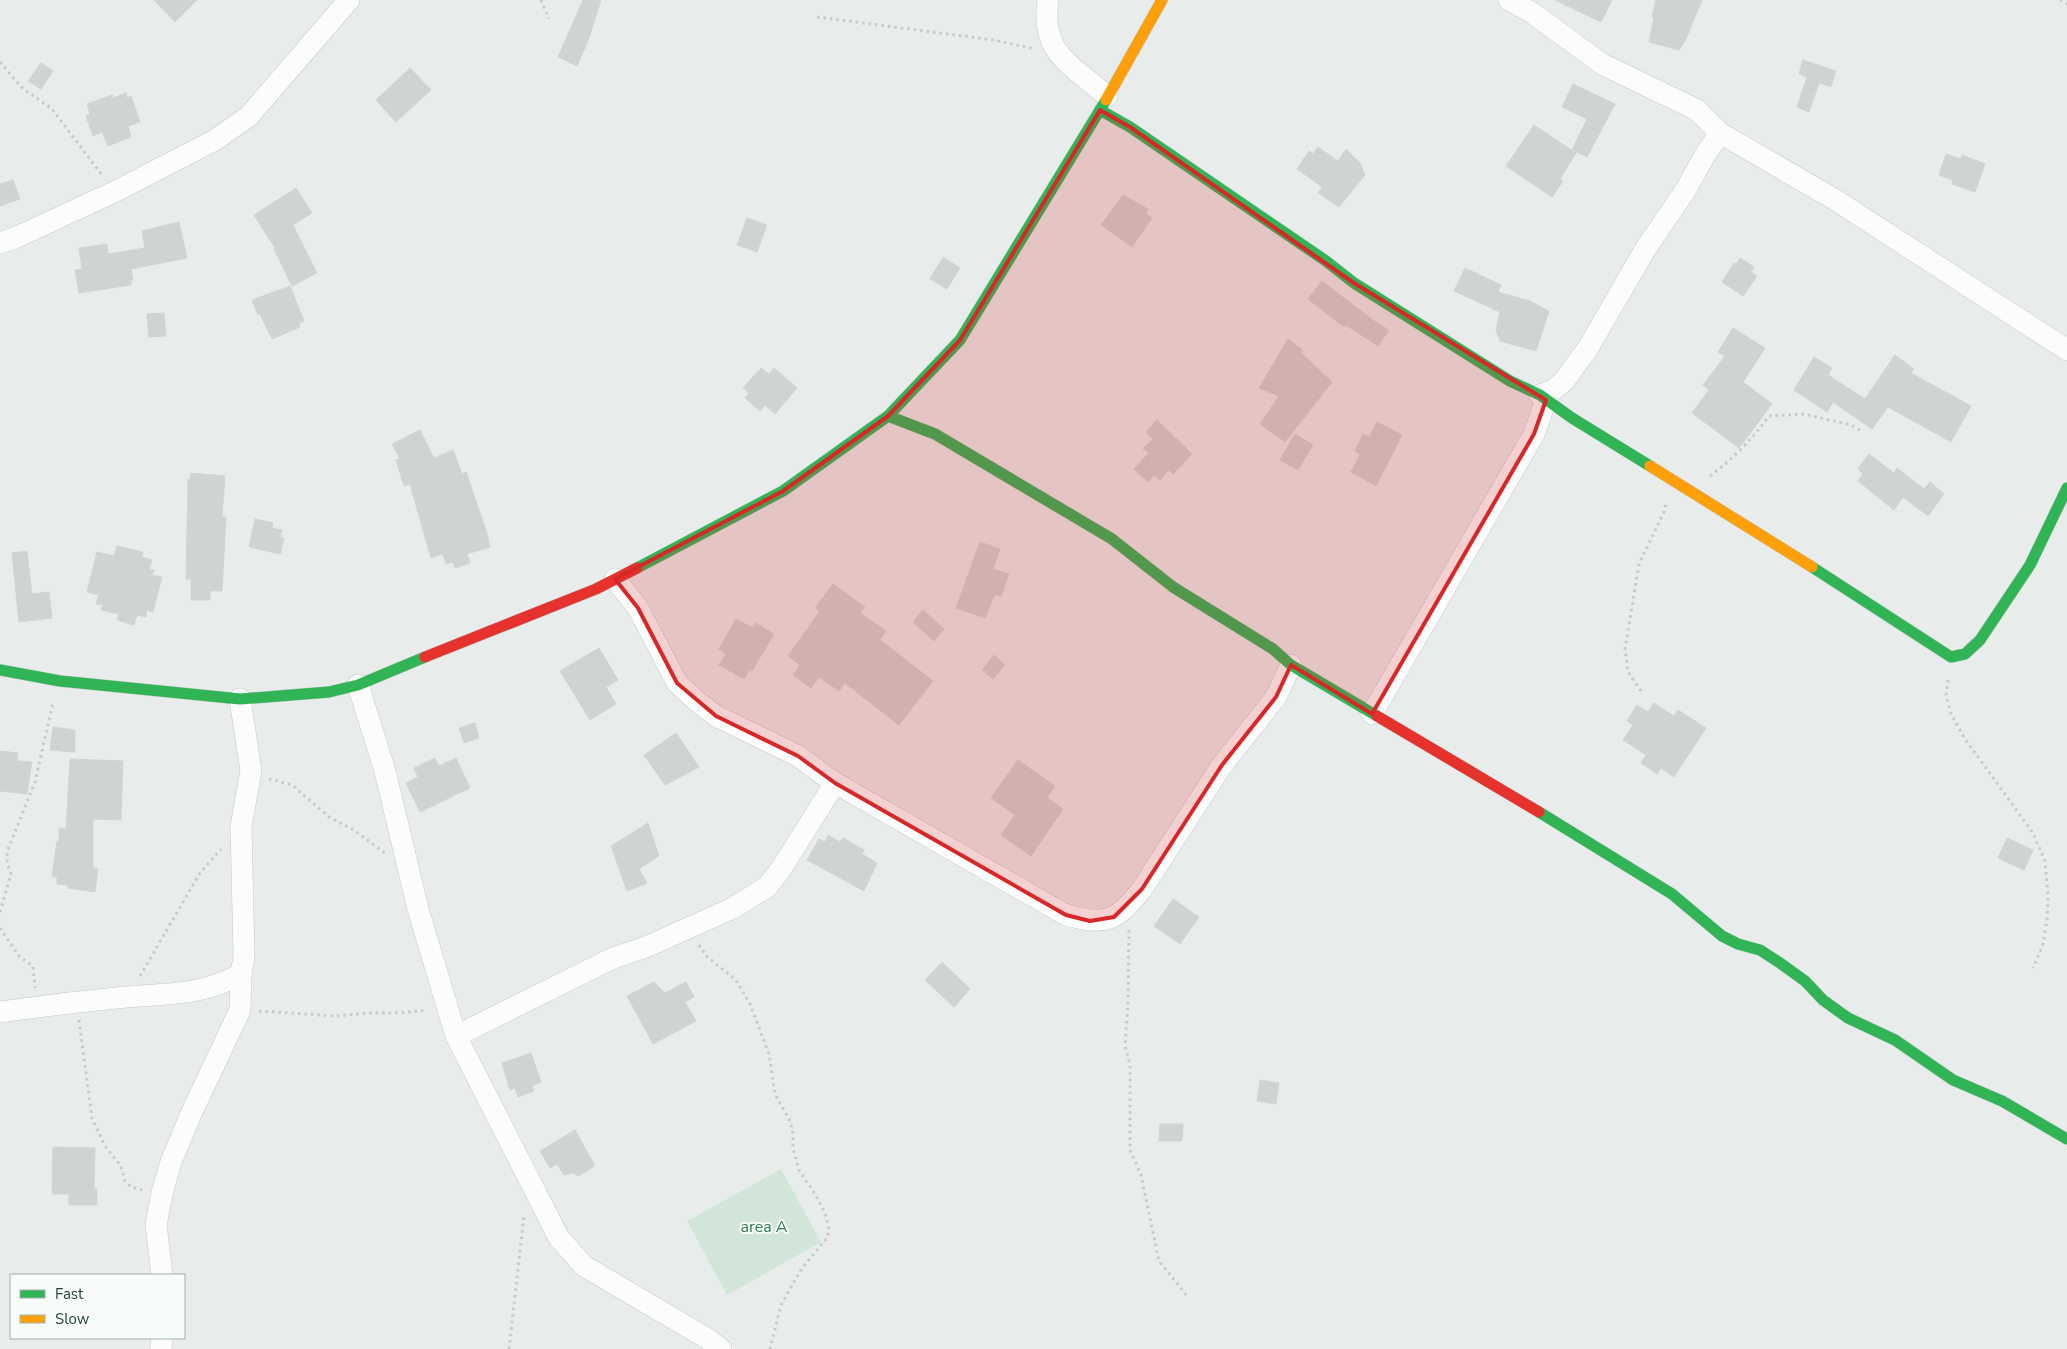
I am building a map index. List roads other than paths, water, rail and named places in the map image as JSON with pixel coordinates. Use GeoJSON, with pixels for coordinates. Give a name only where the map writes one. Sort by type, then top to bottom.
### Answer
{"type":"FeatureCollection","features":[{"type":"Feature","properties":{"kind":"street"},"geometry":{"type":"LineString","coordinates":[[0,243],[116,191],[215,140],[249,116],[349,0]]}},
{"type":"Feature","properties":{"kind":"street"},"geometry":{"type":"LineString","coordinates":[[1048,0],[1047,27],[1050,41],[1058,55],[1103,103],[1130,127],[1326,261],[1354,283],[1510,381],[1543,398],[1661,474],[1871,604],[1951,657],[1965,654],[1980,640],[2030,565],[2067,488]]}},
{"type":"Feature","properties":{"kind":"street"},"geometry":{"type":"LineString","coordinates":[[0,670],[60,681],[240,698],[329,692],[358,685],[596,589],[783,492],[888,416],[960,340],[1103,103],[1162,0]]}},
{"type":"Feature","properties":{"kind":"street"},"geometry":{"type":"LineString","coordinates":[[1509,0],[1531,12],[1602,64],[1697,110],[1720,133],[1834,199],[2067,350]]}},
{"type":"Feature","properties":{"kind":"street"},"geometry":{"type":"LineString","coordinates":[[1372,714],[1527,447],[1534,434],[1543,398],[1564,381],[1588,348],[1646,248],[1685,191],[1720,133]]}},
{"type":"Feature","properties":{"kind":"street"},"geometry":{"type":"LineString","coordinates":[[888,416],[935,434],[1112,539],[1173,587],[1273,648],[1290,665],[1593,844],[1672,894],[1722,936],[1738,944],[1760,950],[1780,963],[1805,980],[1823,1000],[1848,1018],[1895,1040],[1953,1080],[2002,1101],[2067,1139]]}},
{"type":"Feature","properties":{"kind":"street"},"geometry":{"type":"LineString","coordinates":[[615,579],[638,608],[677,683],[699,704],[716,716],[798,756],[835,783],[1066,915],[1090,921],[1114,918],[1129,904],[1152,874],[1222,765],[1276,697],[1290,665]]}},
{"type":"Feature","properties":{"kind":"street"},"geometry":{"type":"LineString","coordinates":[[358,685],[385,771],[408,871],[456,1036],[559,1238],[584,1266],[708,1339],[721,1349]]}},
{"type":"Feature","properties":{"kind":"street"},"geometry":{"type":"LineString","coordinates":[[162,1274],[156,1225],[170,1162],[240,1010],[241,974],[244,957],[241,826],[250,770],[240,698]]}},
{"type":"Feature","properties":{"kind":"street"},"geometry":{"type":"LineString","coordinates":[[456,1036],[613,958],[646,947],[733,908],[767,887],[835,783]]}},
{"type":"Feature","properties":{"kind":"street"},"geometry":{"type":"LineString","coordinates":[[0,1012],[126,997],[193,992],[225,982],[241,974]]}},
{"type":"Feature","properties":{"kind":"park label","name":"area A"},"geometry":{"type":"Point","coordinates":[764,1227]}}]}
